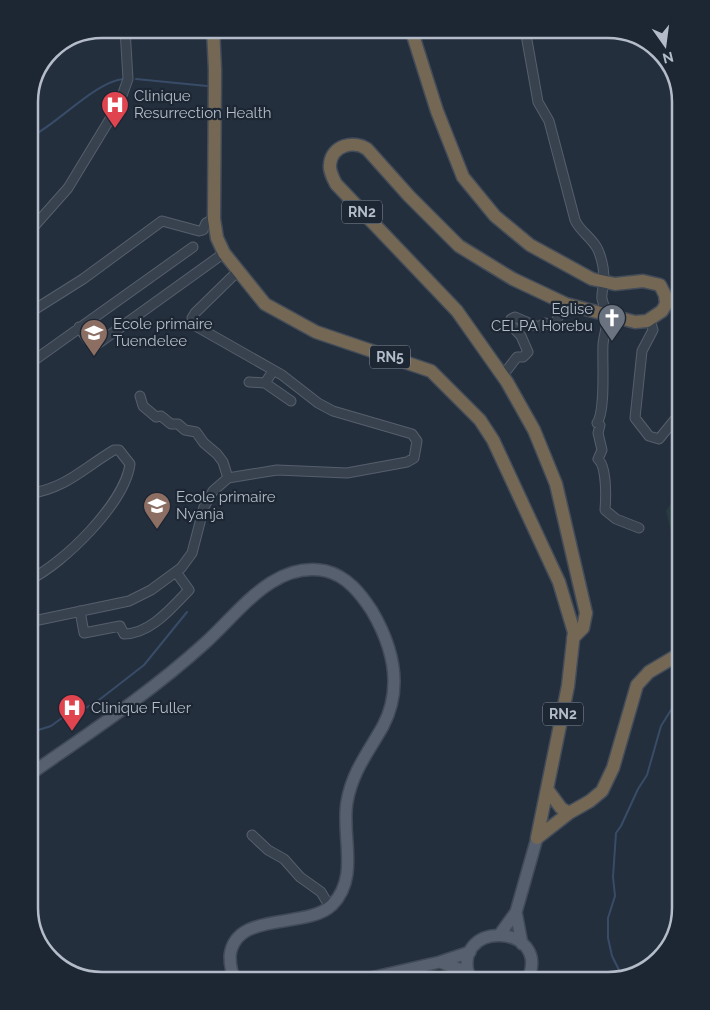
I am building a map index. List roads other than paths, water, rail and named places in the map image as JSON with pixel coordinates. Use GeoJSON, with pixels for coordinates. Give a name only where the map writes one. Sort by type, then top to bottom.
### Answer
{"type":"FeatureCollection","features":[{"type":"Feature","properties":{"kind":"highway","name":"RN5"},"geometry":{"type":"LineString","coordinates":[[213,38],[214,219],[217,238],[224,253],[264,304],[308,328],[431,371],[480,420],[504,462],[559,582],[574,632],[573,638]]}},
{"type":"Feature","properties":{"kind":"highway"},"geometry":{"type":"LineString","coordinates":[[414,38],[437,111],[463,177],[495,216],[530,245],[567,266],[604,282],[643,281],[660,285],[665,294],[666,304],[662,311],[650,320]]}},
{"type":"Feature","properties":{"kind":"highway","name":"RN2"},"geometry":{"type":"LineString","coordinates":[[537,838],[568,686],[573,638],[583,628],[586,613],[560,495],[534,430],[502,373],[457,311],[336,184],[330,164],[333,155],[349,143],[363,146],[459,246],[513,279],[566,304],[635,322],[650,320]]}},
{"type":"Feature","properties":{"kind":"highway"},"geometry":{"type":"LineString","coordinates":[[537,838],[569,812],[597,796],[607,783],[637,685],[649,672],[672,658]]}},
{"type":"Feature","properties":{"kind":"highway"},"geometry":{"type":"LineString","coordinates":[[547,789],[561,808],[569,812]]}},
{"type":"Feature","properties":{"kind":"main road"},"geometry":{"type":"LineString","coordinates":[[38,769],[168,676],[257,593],[279,578],[290,573],[310,570],[326,572],[345,579],[357,591],[375,618],[385,641],[396,682],[387,718],[363,756],[351,785],[345,821],[347,874],[339,896],[330,907],[313,916],[264,924],[249,929],[242,934],[231,949],[232,972]]}},
{"type":"Feature","properties":{"kind":"main road"},"geometry":{"type":"LineString","coordinates":[[500,934],[516,912],[537,838]]}},
{"type":"Feature","properties":{"kind":"main road"},"geometry":{"type":"LineString","coordinates":[[516,912],[522,944],[530,957],[530,972]]}},
{"type":"Feature","properties":{"kind":"main road"},"geometry":{"type":"LineString","coordinates":[[396,972],[440,962],[470,952],[486,937],[500,934],[510,936],[522,944]]}},
{"type":"Feature","properties":{"kind":"main road"},"geometry":{"type":"LineString","coordinates":[[469,972],[470,952]]}},
{"type":"Feature","properties":{"kind":"main road"},"geometry":{"type":"LineString","coordinates":[[440,962],[459,972]]}},
{"type":"Feature","properties":{"kind":"street"},"geometry":{"type":"LineString","coordinates":[[38,222],[68,188],[119,104],[128,79],[126,38]]}},
{"type":"Feature","properties":{"kind":"street"},"geometry":{"type":"LineString","coordinates":[[526,38],[538,102],[549,121],[575,220],[579,229],[598,250],[604,282],[601,291],[602,301],[608,315],[603,345],[602,406],[597,423],[600,425],[598,433],[602,450],[598,459],[603,468],[606,488],[605,510],[616,519],[638,528]]}},
{"type":"Feature","properties":{"kind":"street"},"geometry":{"type":"LineString","coordinates":[[38,307],[83,279],[162,220],[199,231],[204,230],[206,223],[214,219]]}},
{"type":"Feature","properties":{"kind":"street"},"geometry":{"type":"LineString","coordinates":[[38,357],[193,247]]}},
{"type":"Feature","properties":{"kind":"street"},"geometry":{"type":"LineString","coordinates":[[79,327],[88,340],[96,345],[224,253]]}},
{"type":"Feature","properties":{"kind":"street"},"geometry":{"type":"LineString","coordinates":[[38,620],[129,601],[151,590],[176,572],[192,553],[204,507],[214,490],[228,478],[278,470],[348,472],[407,462],[414,458],[417,441],[412,434],[332,411],[273,371],[200,329],[192,322],[195,313],[237,272]]}},
{"type":"Feature","properties":{"kind":"street"},"geometry":{"type":"LineString","coordinates":[[502,373],[507,370],[517,357],[523,357],[528,352],[520,336],[511,325],[511,319],[515,317],[538,327],[545,322],[553,326],[566,304]]}},
{"type":"Feature","properties":{"kind":"street"},"geometry":{"type":"LineString","coordinates":[[650,320],[652,336],[642,351],[635,418],[649,436],[659,439],[672,423]]}},
{"type":"Feature","properties":{"kind":"street"},"geometry":{"type":"LineString","coordinates":[[265,383],[273,371]]}},
{"type":"Feature","properties":{"kind":"street"},"geometry":{"type":"LineString","coordinates":[[249,382],[265,383],[291,401]]}},
{"type":"Feature","properties":{"kind":"street"},"geometry":{"type":"LineString","coordinates":[[140,396],[142,406],[156,417],[161,416],[171,424],[178,424],[185,430],[196,432],[224,462],[228,478]]}},
{"type":"Feature","properties":{"kind":"street"},"geometry":{"type":"LineString","coordinates":[[38,491],[60,485],[83,473],[114,450],[119,450],[130,464],[121,490],[103,517],[43,574],[38,576]]}},
{"type":"Feature","properties":{"kind":"street"},"geometry":{"type":"LineString","coordinates":[[80,611],[84,633],[120,626],[124,634],[134,633],[156,622],[189,590],[176,572]]}},
{"type":"Feature","properties":{"kind":"street"},"geometry":{"type":"LineString","coordinates":[[252,835],[273,854],[284,859],[300,877],[321,892],[330,907]]}},
{"type":"Feature","properties":{"kind":"waterway"},"geometry":{"type":"LineString","coordinates":[[38,133],[100,88],[123,79]]}},
{"type":"Feature","properties":{"kind":"waterway"},"geometry":{"type":"LineString","coordinates":[[136,79],[207,86]]}},
{"type":"Feature","properties":{"kind":"waterway"},"geometry":{"type":"LineString","coordinates":[[38,730],[51,726],[70,712],[84,709],[99,700],[144,665],[187,612]]}},
{"type":"Feature","properties":{"kind":"waterway"},"geometry":{"type":"LineString","coordinates":[[620,971],[612,956],[608,938],[608,918],[615,896],[613,877],[616,833],[647,775],[661,726],[672,708]]}},
{"type":"Feature","properties":{"kind":"place","name":"Clinique Resurrection Health"},"geometry":{"type":"Point","coordinates":[115,129]}},
{"type":"Feature","properties":{"kind":"place","name":"Eglise CELPA Horebu"},"geometry":{"type":"Point","coordinates":[612,342]}},
{"type":"Feature","properties":{"kind":"place","name":"Ecole primaire Tuendelee"},"geometry":{"type":"Point","coordinates":[94,357]}},
{"type":"Feature","properties":{"kind":"place","name":"Ecole primaire Nyanja"},"geometry":{"type":"Point","coordinates":[157,530]}},
{"type":"Feature","properties":{"kind":"place","name":"Clinique Fuller"},"geometry":{"type":"Point","coordinates":[72,732]}}]}
